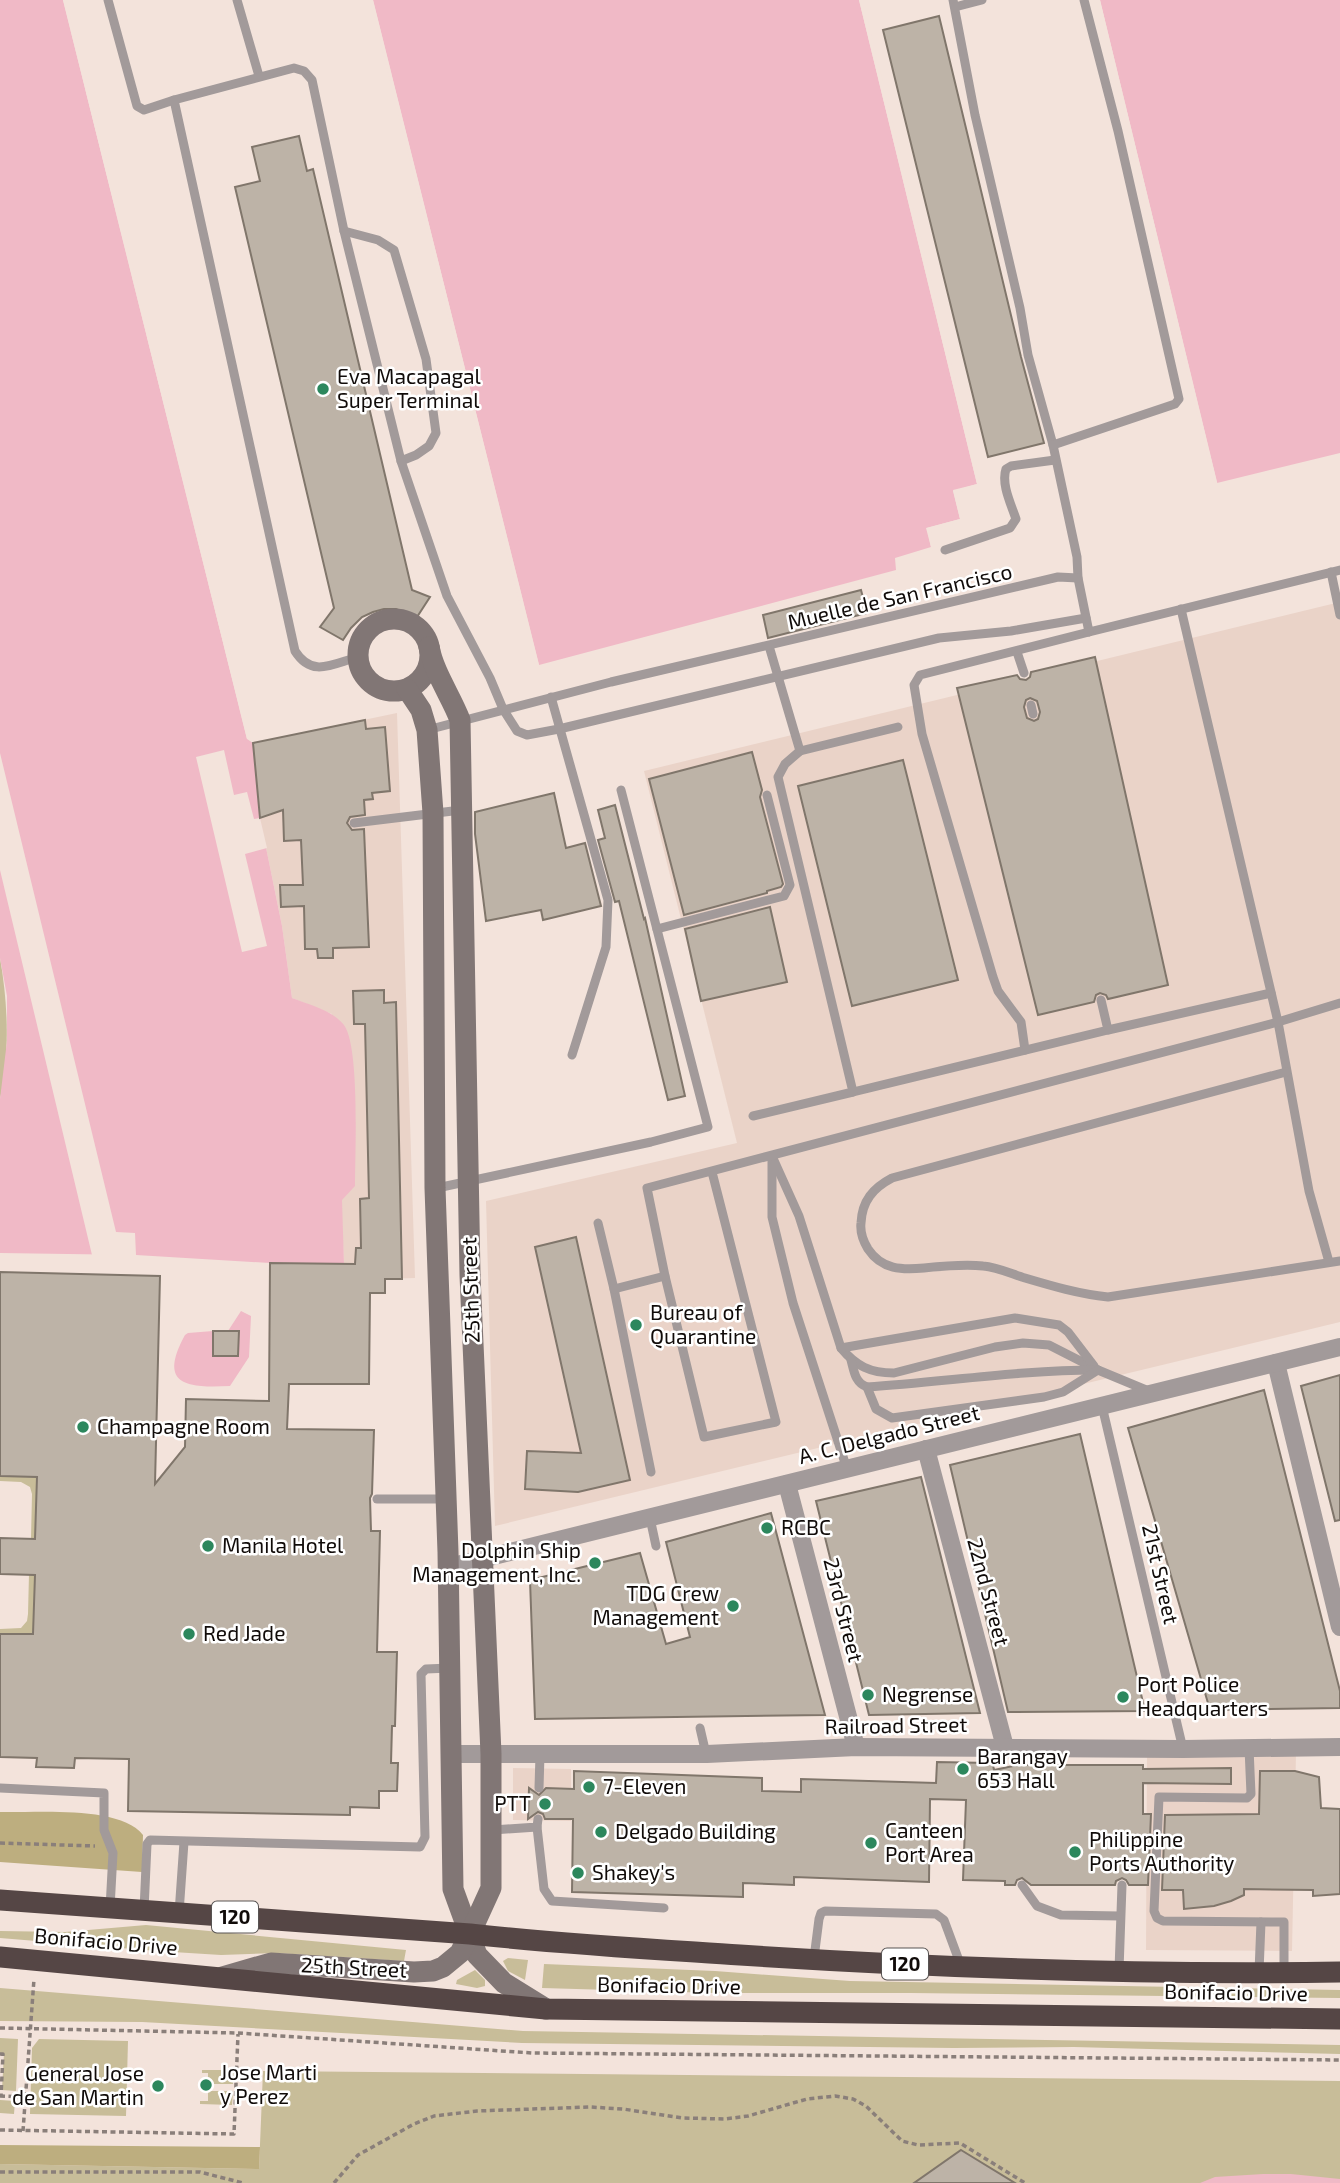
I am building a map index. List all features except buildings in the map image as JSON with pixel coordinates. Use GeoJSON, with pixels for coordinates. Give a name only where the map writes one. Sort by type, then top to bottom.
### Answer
{"type":"FeatureCollection","features":[{"type":"Feature","properties":{"kind":"highway","name":"Bonifacio Drive"},"geometry":{"type":"LineString","coordinates":[[0,1900],[470,1934],[541,1942],[814,1960],[961,1967],[1340,1972]]}},
{"type":"Feature","properties":{"kind":"highway","name":"Bonifacio Drive"},"geometry":{"type":"LineString","coordinates":[[0,1957],[546,2009],[1340,2019]]}},
{"type":"Feature","properties":{"kind":"street","name":"25th Street"},"geometry":{"type":"LineString","coordinates":[[222,1977],[271,1963],[433,1971],[443,1967],[460,1953],[491,1888],[491,1754],[468,1183],[460,720],[432,662],[422,631],[412,624],[389,619],[378,623],[368,630],[359,645],[358,657]]}},
{"type":"Feature","properties":{"kind":"street"},"geometry":{"type":"LineString","coordinates":[[358,657],[363,673],[374,685],[390,691],[407,689],[423,677],[430,657],[429,647]]}},
{"type":"Feature","properties":{"kind":"street","name":"25th Street"},"geometry":{"type":"LineString","coordinates":[[407,689],[421,710],[427,730],[433,813],[435,1188],[449,1567],[453,1889],[477,1955],[517,1992],[546,2009]]}},
{"type":"Feature","properties":{"kind":"street"},"geometry":{"type":"LineString","coordinates":[[439,1312],[472,1310]]}},
{"type":"Feature","properties":{"kind":"street","name":"A. C. Delgado Street"},"geometry":{"type":"LineString","coordinates":[[449,1567],[1340,1347]]}},
{"type":"Feature","properties":{"kind":"street"},"geometry":{"type":"LineString","coordinates":[[1276,1363],[1340,1627]]}},
{"type":"Feature","properties":{"kind":"street","name":"22nd Street"},"geometry":{"type":"LineString","coordinates":[[926,1449],[1009,1750]]}},
{"type":"Feature","properties":{"kind":"street","name":"23rd Street"},"geometry":{"type":"LineString","coordinates":[[787,1483],[856,1747]]}},
{"type":"Feature","properties":{"kind":"street","name":"Railroad Street"},"geometry":{"type":"LineString","coordinates":[[453,1754],[706,1754],[856,1747],[1009,1750],[1340,1747]]}},
{"type":"Feature","properties":{"kind":"lane"},"geometry":{"type":"LineString","coordinates":[[108,0],[137,107],[144,110],[294,68],[304,71],[312,80],[344,230],[401,461],[447,596],[490,678],[503,709],[517,731],[527,735],[559,729],[939,638],[1011,631],[1086,618]]}},
{"type":"Feature","properties":{"kind":"lane"},"geometry":{"type":"LineString","coordinates":[[237,0],[259,76]]}},
{"type":"Feature","properties":{"kind":"lane"},"geometry":{"type":"LineString","coordinates":[[982,0],[954,3],[975,115],[1020,308],[1028,355],[1053,445],[1077,557],[1078,578],[1089,632]]}},
{"type":"Feature","properties":{"kind":"lane"},"geometry":{"type":"LineString","coordinates":[[1053,445],[1175,404],[1180,399],[1118,131],[1084,0]]}},
{"type":"Feature","properties":{"kind":"lane"},"geometry":{"type":"LineString","coordinates":[[174,100],[295,651],[303,663],[316,668],[358,657]]}},
{"type":"Feature","properties":{"kind":"lane"},"geometry":{"type":"LineString","coordinates":[[344,230],[378,240],[394,250],[426,359],[436,433],[429,446],[401,461]]}},
{"type":"Feature","properties":{"kind":"lane"},"geometry":{"type":"LineString","coordinates":[[944,550],[1010,528],[1016,519],[1005,483],[1006,469],[1055,460]]}},
{"type":"Feature","properties":{"kind":"lane"},"geometry":{"type":"LineString","coordinates":[[1025,1050],[1021,1022],[998,991],[993,978],[922,734],[914,685],[920,675],[1336,571],[1340,615]]}},
{"type":"Feature","properties":{"kind":"lane","name":"Muelle de San Francisco"},"geometry":{"type":"LineString","coordinates":[[427,730],[551,696],[1058,577],[1078,578]]}},
{"type":"Feature","properties":{"kind":"lane"},"geometry":{"type":"LineString","coordinates":[[1181,609],[1278,1023],[1308,1191],[1329,1262]]}},
{"type":"Feature","properties":{"kind":"lane"},"geometry":{"type":"LineString","coordinates":[[769,646],[800,751]]}},
{"type":"Feature","properties":{"kind":"lane"},"geometry":{"type":"LineString","coordinates":[[1017,652],[1024,673]]}},
{"type":"Feature","properties":{"kind":"lane"},"geometry":{"type":"LineString","coordinates":[[551,696],[608,900],[606,947],[572,1055]]}},
{"type":"Feature","properties":{"kind":"lane"},"geometry":{"type":"LineString","coordinates":[[853,1092],[778,777],[785,764],[800,751],[898,727]]}},
{"type":"Feature","properties":{"kind":"lane"},"geometry":{"type":"LineString","coordinates":[[435,1188],[468,1183],[708,1127],[621,790]]}},
{"type":"Feature","properties":{"kind":"lane"},"geometry":{"type":"LineString","coordinates":[[657,929],[784,896],[790,885],[767,795]]}},
{"type":"Feature","properties":{"kind":"lane"},"geometry":{"type":"LineString","coordinates":[[354,823],[461,810]]}},
{"type":"Feature","properties":{"kind":"lane"},"geometry":{"type":"LineString","coordinates":[[753,1116],[1271,993]]}},
{"type":"Feature","properties":{"kind":"lane"},"geometry":{"type":"LineString","coordinates":[[1101,1000],[1108,1030]]}},
{"type":"Feature","properties":{"kind":"lane"},"geometry":{"type":"LineString","coordinates":[[712,1172],[776,1422],[704,1437],[647,1188],[1278,1023],[1340,1003]]}},
{"type":"Feature","properties":{"kind":"lane"},"geometry":{"type":"LineString","coordinates":[[1286,1072],[892,1178],[878,1186],[867,1198],[861,1213],[860,1230],[872,1255],[883,1264],[896,1269],[985,1266],[1080,1293],[1108,1297],[1340,1261]]}},
{"type":"Feature","properties":{"kind":"lane"},"geometry":{"type":"LineString","coordinates":[[772,1156],[799,1216],[841,1348],[851,1360],[879,1373],[894,1373],[995,1347],[1023,1343],[1049,1345],[1098,1370],[1154,1393]]}},
{"type":"Feature","properties":{"kind":"lane"},"geometry":{"type":"LineString","coordinates":[[772,1156],[772,1217],[793,1303],[847,1469]]}},
{"type":"Feature","properties":{"kind":"lane"},"geometry":{"type":"LineString","coordinates":[[598,1223],[651,1472]]}},
{"type":"Feature","properties":{"kind":"lane"},"geometry":{"type":"LineString","coordinates":[[614,1289],[665,1276]]}},
{"type":"Feature","properties":{"kind":"lane"},"geometry":{"type":"LineString","coordinates":[[841,1348],[1015,1318],[1059,1325],[1068,1332],[1098,1370]]}},
{"type":"Feature","properties":{"kind":"lane"},"geometry":{"type":"LineString","coordinates":[[851,1360],[857,1381],[867,1387],[945,1382],[1045,1370],[1098,1370]]}},
{"type":"Feature","properties":{"kind":"lane"},"geometry":{"type":"LineString","coordinates":[[867,1387],[876,1409],[892,1418],[1044,1397],[1063,1392],[1098,1370]]}},
{"type":"Feature","properties":{"kind":"lane","name":"21st Street"},"geometry":{"type":"LineString","coordinates":[[1102,1406],[1183,1749]]}},
{"type":"Feature","properties":{"kind":"lane"},"geometry":{"type":"LineString","coordinates":[[377,1499],[446,1499]]}},
{"type":"Feature","properties":{"kind":"lane"},"geometry":{"type":"LineString","coordinates":[[650,1518],[656,1546]]}},
{"type":"Feature","properties":{"kind":"lane"},"geometry":{"type":"LineString","coordinates":[[144,1910],[147,1841],[420,1847],[425,1837],[421,1674],[426,1669],[451,1668]]}},
{"type":"Feature","properties":{"kind":"lane"},"geometry":{"type":"LineString","coordinates":[[700,1728],[706,1754]]}},
{"type":"Feature","properties":{"kind":"lane"},"geometry":{"type":"LineString","coordinates":[[1249,1748],[1251,1794],[1247,1798],[1159,1797],[1154,1911],[1157,1918],[1163,1921],[1284,1922],[1283,1973]]}},
{"type":"Feature","properties":{"kind":"lane"},"geometry":{"type":"LineString","coordinates":[[539,1788],[540,1755]]}},
{"type":"Feature","properties":{"kind":"lane"},"geometry":{"type":"LineString","coordinates":[[0,1788],[104,1793],[104,1830],[111,1847],[110,1908]]}},
{"type":"Feature","properties":{"kind":"lane"},"geometry":{"type":"LineString","coordinates":[[493,1830],[538,1823],[544,1889],[552,1901],[664,1908]]}},
{"type":"Feature","properties":{"kind":"lane"},"geometry":{"type":"LineString","coordinates":[[179,1913],[184,1842]]}},
{"type":"Feature","properties":{"kind":"lane"},"geometry":{"type":"LineString","coordinates":[[1022,1885],[1037,1906],[1061,1915],[1120,1916]]}},
{"type":"Feature","properties":{"kind":"lane"},"geometry":{"type":"LineString","coordinates":[[1119,1970],[1122,1885]]}},
{"type":"Feature","properties":{"kind":"lane"},"geometry":{"type":"LineString","coordinates":[[814,1960],[819,1919],[825,1911],[936,1914],[944,1920],[961,1967]]}},
{"type":"Feature","properties":{"kind":"lane"},"geometry":{"type":"LineString","coordinates":[[1259,1972],[1261,1922]]}},
{"type":"Feature","properties":{"kind":"path"},"geometry":{"type":"LineString","coordinates":[[0,1843],[111,1847]]}},
{"type":"Feature","properties":{"kind":"path"},"geometry":{"type":"LineString","coordinates":[[23,2131],[29,2028],[37,1959]]}},
{"type":"Feature","properties":{"kind":"path"},"geometry":{"type":"LineString","coordinates":[[0,2028],[238,2033],[532,2053],[1340,2060]]}},
{"type":"Feature","properties":{"kind":"path"},"geometry":{"type":"LineString","coordinates":[[0,2130],[234,2134],[238,2033]]}},
{"type":"Feature","properties":{"kind":"path"},"geometry":{"type":"LineString","coordinates":[[0,2054],[3,2054],[1,2096],[26,2097]]}},
{"type":"Feature","properties":{"kind":"path"},"geometry":{"type":"LineString","coordinates":[[334,2183],[358,2155],[434,2116],[477,2111],[590,2107],[682,2118],[725,2119],[748,2116],[807,2099],[835,2096],[859,2101],[907,2143],[960,2143],[1025,2183]]}},
{"type":"Feature","properties":{"kind":"path"},"geometry":{"type":"LineString","coordinates":[[0,2172],[200,2172],[243,2183]]}},
{"type":"Feature","properties":{"kind":"shaded area"},"geometry":{"type":"Polygon","coordinates":[[[0,0],[63,0],[247,739],[253,743],[260,818],[282,926],[292,998],[333,1015],[344,1025],[349,1037],[355,1077],[355,1186],[342,1200],[344,1264],[270,1263],[136,1255],[0,1253],[0,1099],[7,1041],[7,996],[0,958],[0,0]]]}},
{"type":"Feature","properties":{"kind":"shaded area"},"geometry":{"type":"Polygon","coordinates":[[[373,0],[859,0],[977,484],[953,491],[960,519],[927,528],[931,547],[895,558],[896,570],[539,665],[373,0]]]}},
{"type":"Feature","properties":{"kind":"shaded area"},"geometry":{"type":"Polygon","coordinates":[[[1100,0],[1340,0],[1340,453],[1217,483],[1100,0]]]}},
{"type":"Feature","properties":{"kind":"shaded area"},"geometry":{"type":"Polygon","coordinates":[[[1340,602],[1340,1322],[495,1526],[486,1201],[737,1143],[644,771],[1340,602]]]}},
{"type":"Feature","properties":{"kind":"shaded area"},"geometry":{"type":"Polygon","coordinates":[[[397,713],[415,1278],[382,1279],[344,1264],[332,1014],[292,998],[282,926],[260,818],[253,743],[397,713]]]}},
{"type":"Feature","properties":{"kind":"shaded area"},"geometry":{"type":"Polygon","coordinates":[[[0,958],[7,1028],[0,1099],[0,958]]]}},
{"type":"Feature","properties":{"kind":"shaded area"},"geometry":{"type":"Polygon","coordinates":[[[241,1311],[251,1316],[249,1357],[230,1386],[201,1386],[181,1380],[174,1365],[177,1352],[188,1333],[213,1331],[213,1356],[238,1356],[228,1331],[241,1311]]]}},
{"type":"Feature","properties":{"kind":"shaded area"},"geometry":{"type":"Polygon","coordinates":[[[0,1476],[37,1477],[35,1538],[31,1539],[30,1487],[21,1482],[0,1481],[0,1476]]]}},
{"type":"Feature","properties":{"kind":"shaded area"},"geometry":{"type":"Polygon","coordinates":[[[29,1574],[35,1574],[33,1634],[0,1634],[0,1629],[21,1628],[27,1621],[29,1574]]]}},
{"type":"Feature","properties":{"kind":"shaded area"},"geometry":{"type":"Polygon","coordinates":[[[1296,1753],[1292,1951],[1146,1950],[1147,1754],[1296,1753]]]}},
{"type":"Feature","properties":{"kind":"shaded area","name":"PTT"},"geometry":{"type":"Polygon","coordinates":[[[513,1768],[571,1769],[571,1821],[513,1820],[513,1768]]]}},
{"type":"Feature","properties":{"kind":"shaded area"},"geometry":{"type":"Polygon","coordinates":[[[0,1812],[97,1815],[132,1825],[143,1835],[142,1872],[0,1862],[0,1812]]]}},
{"type":"Feature","properties":{"kind":"shaded area"},"geometry":{"type":"Polygon","coordinates":[[[146,1925],[406,1950],[404,1961],[277,1953],[221,1955],[0,1938],[0,1931],[65,1932],[146,1925]]]}},
{"type":"Feature","properties":{"kind":"shaded area"},"geometry":{"type":"Polygon","coordinates":[[[508,1958],[528,1960],[525,1980],[508,1971],[503,1961],[508,1958]]]}},
{"type":"Feature","properties":{"kind":"shaded area"},"geometry":{"type":"Polygon","coordinates":[[[544,1964],[715,1971],[850,1981],[1340,1990],[1340,1998],[714,1993],[542,1988],[544,1964]]]}},
{"type":"Feature","properties":{"kind":"shaded area"},"geometry":{"type":"Polygon","coordinates":[[[475,1970],[485,1980],[485,1986],[477,1988],[456,1984],[457,1980],[475,1970]]]}},
{"type":"Feature","properties":{"kind":"shaded area"},"geometry":{"type":"Polygon","coordinates":[[[0,1988],[523,2031],[1340,2045],[1340,2054],[1074,2047],[522,2043],[142,2022],[0,2021],[0,1988]]]}},
{"type":"Feature","properties":{"kind":"shaded area"},"geometry":{"type":"Polygon","coordinates":[[[0,2038],[18,2039],[16,2091],[2,2090],[4,2053],[0,2053],[0,2038]]]}},
{"type":"Feature","properties":{"kind":"shaded area"},"geometry":{"type":"Polygon","coordinates":[[[39,2039],[128,2041],[126,2116],[30,2114],[32,2048],[39,2039]]]}},
{"type":"Feature","properties":{"kind":"shaded area"},"geometry":{"type":"Polygon","coordinates":[[[202,2070],[234,2070],[233,2084],[208,2084],[208,2073],[202,2073],[202,2070]]]}},
{"type":"Feature","properties":{"kind":"shaded area"},"geometry":{"type":"Polygon","coordinates":[[[263,2071],[1340,2081],[1340,2183],[0,2183],[0,2164],[259,2169],[263,2071]]]}},
{"type":"Feature","properties":{"kind":"shaded area"},"geometry":{"type":"Polygon","coordinates":[[[208,2091],[233,2091],[232,2105],[200,2104],[200,2101],[208,2101],[208,2091]]]}},
{"type":"Feature","properties":{"kind":"shaded area"},"geometry":{"type":"Polygon","coordinates":[[[0,2100],[15,2101],[14,2114],[0,2113],[0,2100]]]}},
{"type":"Feature","properties":{"kind":"shaded area"},"geometry":{"type":"Polygon","coordinates":[[[0,2145],[260,2147],[259,2169],[0,2164],[0,2145]]]}},
{"type":"Feature","properties":{"kind":"shaded area"},"geometry":{"type":"Polygon","coordinates":[[[1263,2174],[1340,2179],[1340,2183],[1200,2183],[1215,2177],[1263,2174]]]}},
{"type":"Feature","properties":{"kind":"pier"},"geometry":{"type":"Polygon","coordinates":[[[63,0],[66,0],[252,738],[247,739],[63,0]]]}},
{"type":"Feature","properties":{"kind":"pier"},"geometry":{"type":"Polygon","coordinates":[[[370,0],[373,0],[539,665],[535,665],[370,0]]]}},
{"type":"Feature","properties":{"kind":"pier"},"geometry":{"type":"Polygon","coordinates":[[[859,0],[863,0],[981,484],[978,488],[957,493],[964,521],[931,530],[935,547],[932,551],[926,528],[960,519],[953,490],[977,484],[859,0]]]}},
{"type":"Feature","properties":{"kind":"pier"},"geometry":{"type":"Polygon","coordinates":[[[1096,0],[1100,0],[1218,486],[1214,484],[1096,0]]]}},
{"type":"Feature","properties":{"kind":"pier"},"geometry":{"type":"Polygon","coordinates":[[[224,750],[234,795],[247,792],[254,819],[260,818],[267,848],[245,854],[267,946],[242,952],[196,757],[224,750]]]}},
{"type":"Feature","properties":{"kind":"pier"},"geometry":{"type":"Polygon","coordinates":[[[0,753],[116,1232],[135,1233],[136,1255],[92,1255],[0,870],[0,753]]]}},
{"type":"Feature","properties":{"kind":"place","name":"Eva Macapagal Super Terminal"},"geometry":{"type":"Point","coordinates":[323,389]}},
{"type":"Feature","properties":{"kind":"place","name":"Bureau of Quarantine"},"geometry":{"type":"Point","coordinates":[636,1325]}},
{"type":"Feature","properties":{"kind":"place","name":"Champagne Room"},"geometry":{"type":"Point","coordinates":[83,1427]}},
{"type":"Feature","properties":{"kind":"place","name":"RCBC"},"geometry":{"type":"Point","coordinates":[767,1528]}},
{"type":"Feature","properties":{"kind":"place","name":"Manila Hotel"},"geometry":{"type":"Point","coordinates":[208,1546]}},
{"type":"Feature","properties":{"kind":"place","name":"Dolphin Ship Management, Inc."},"geometry":{"type":"Point","coordinates":[595,1563]}},
{"type":"Feature","properties":{"kind":"place","name":"TDG Crew Management"},"geometry":{"type":"Point","coordinates":[733,1606]}},
{"type":"Feature","properties":{"kind":"place","name":"Red Jade"},"geometry":{"type":"Point","coordinates":[189,1634]}},
{"type":"Feature","properties":{"kind":"place","name":"Negrense"},"geometry":{"type":"Point","coordinates":[868,1695]}},
{"type":"Feature","properties":{"kind":"place","name":"Port Police Headquarters"},"geometry":{"type":"Point","coordinates":[1123,1697]}},
{"type":"Feature","properties":{"kind":"place","name":"Barangay 653 Hall"},"geometry":{"type":"Point","coordinates":[963,1769]}},
{"type":"Feature","properties":{"kind":"place","name":"7-Eleven"},"geometry":{"type":"Point","coordinates":[589,1787]}},
{"type":"Feature","properties":{"kind":"place","name":"PTT"},"geometry":{"type":"Point","coordinates":[545,1804]}},
{"type":"Feature","properties":{"kind":"place","name":"Delgado Building"},"geometry":{"type":"Point","coordinates":[601,1832]}},
{"type":"Feature","properties":{"kind":"place","name":"Canteen Port Area"},"geometry":{"type":"Point","coordinates":[871,1843]}},
{"type":"Feature","properties":{"kind":"place","name":"Philippine Ports Authority"},"geometry":{"type":"Point","coordinates":[1075,1852]}},
{"type":"Feature","properties":{"kind":"place","name":"Shakey's"},"geometry":{"type":"Point","coordinates":[578,1873]}},
{"type":"Feature","properties":{"kind":"place","name":"Jose Marti y Perez"},"geometry":{"type":"Point","coordinates":[206,2085]}},
{"type":"Feature","properties":{"kind":"place","name":"General Jose de San Martin"},"geometry":{"type":"Point","coordinates":[158,2086]}}]}
